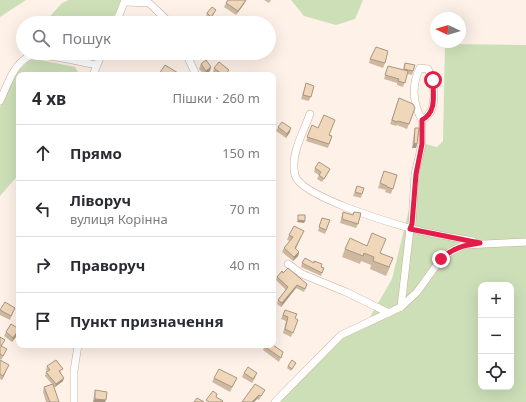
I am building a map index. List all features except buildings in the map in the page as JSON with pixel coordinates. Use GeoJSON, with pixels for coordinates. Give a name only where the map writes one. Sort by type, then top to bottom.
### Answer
{"type":"FeatureCollection","features":[{"type":"Feature","properties":{"kind":"street"},"geometry":{"type":"LineString","coordinates":[[119,16],[125,1],[149,3],[163,16]]}},
{"type":"Feature","properties":{"kind":"street"},"geometry":{"type":"LineString","coordinates":[[0,100],[11,76],[24,60]]}},
{"type":"Feature","properties":{"kind":"street"},"geometry":{"type":"LineString","coordinates":[[67,60],[96,65]]}},
{"type":"Feature","properties":{"kind":"street"},"geometry":{"type":"LineString","coordinates":[[94,72],[98,60]]}},
{"type":"Feature","properties":{"kind":"street"},"geometry":{"type":"LineString","coordinates":[[189,60],[195,72]]}},
{"type":"Feature","properties":{"kind":"street"},"geometry":{"type":"LineString","coordinates":[[401,307],[410,229],[412,224],[416,174],[422,144],[422,120],[415,107],[414,78],[420,68],[428,69],[433,80],[433,109],[429,116],[422,120]]}},
{"type":"Feature","properties":{"kind":"street"},"geometry":{"type":"LineString","coordinates":[[310,114],[293,161],[295,177],[305,189],[322,198],[410,229],[480,243]]}},
{"type":"Feature","properties":{"kind":"street"},"geometry":{"type":"LineString","coordinates":[[274,402],[341,335],[401,307],[417,292],[441,259],[450,252],[464,245],[480,243],[526,242]]}},
{"type":"Feature","properties":{"kind":"street"},"geometry":{"type":"LineString","coordinates":[[288,264],[302,274],[346,292],[389,313]]}},
{"type":"Feature","properties":{"kind":"street"},"geometry":{"type":"LineString","coordinates":[[74,402],[74,371],[78,348]]}},
{"type":"Feature","properties":{"kind":"green space"},"geometry":{"type":"Polygon","coordinates":[[[0,0],[26,0],[0,17],[0,0]]]}},
{"type":"Feature","properties":{"kind":"green space"},"geometry":{"type":"Polygon","coordinates":[[[69,0],[121,0],[114,16],[50,16],[62,3],[69,0]]]}},
{"type":"Feature","properties":{"kind":"green space"},"geometry":{"type":"Polygon","coordinates":[[[291,0],[363,0],[355,19],[336,25],[304,16],[291,0]]]}},
{"type":"Feature","properties":{"kind":"green space"},"geometry":{"type":"Polygon","coordinates":[[[466,44],[526,45],[526,402],[275,402],[341,335],[397,309],[370,317],[392,279],[425,144],[437,147],[443,141],[445,48],[466,48],[466,44]]]}},
{"type":"Feature","properties":{"kind":"green space"},"geometry":{"type":"Polygon","coordinates":[[[40,60],[75,67],[78,72],[18,72],[29,61],[40,60]]]}},
{"type":"Feature","properties":{"kind":"green space"},"geometry":{"type":"Polygon","coordinates":[[[16,75],[16,177],[0,196],[0,107],[16,75]]]}},
{"type":"Feature","properties":{"kind":"route"},"geometry":{"type":"LineString","coordinates":[[433,80],[433,109],[429,116],[422,120],[422,144],[416,174],[412,224],[410,229],[480,243],[464,245],[450,252],[441,259]]}}]}
